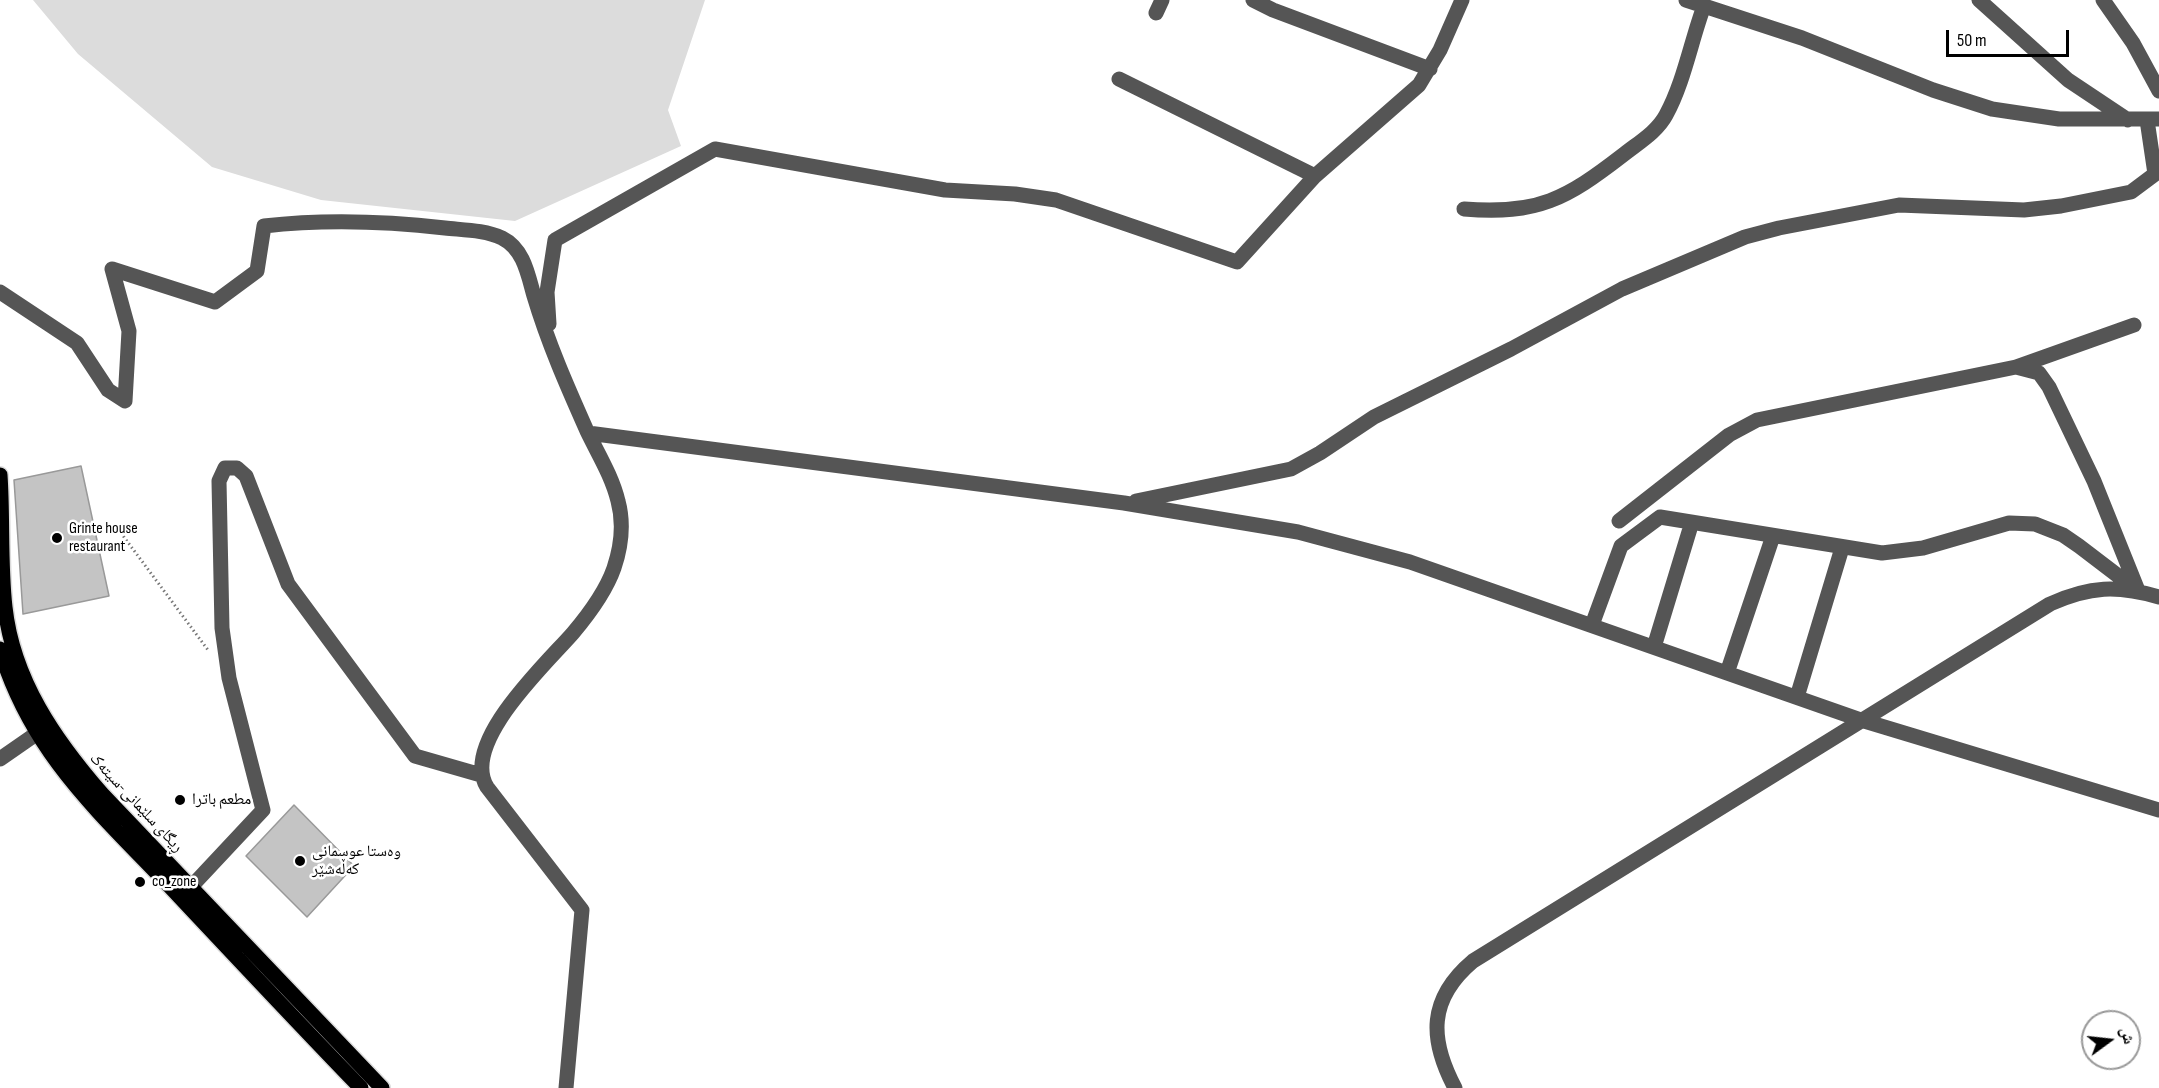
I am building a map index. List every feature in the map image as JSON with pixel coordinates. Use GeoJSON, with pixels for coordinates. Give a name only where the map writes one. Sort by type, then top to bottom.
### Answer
{"type":"FeatureCollection","features":[{"type":"Feature","properties":{"kind":"main road","name":"ڕیگای سلێمانی-سیتەک"},"geometry":{"type":"LineString","coordinates":[[0,475],[5,607],[12,644],[45,721],[72,760],[190,888],[382,1088]]}},
{"type":"Feature","properties":{"kind":"main road","name":"ڕیگای سلێمانی-سیتەک"},"geometry":{"type":"LineString","coordinates":[[0,649],[18,699],[36,734],[74,784],[361,1088]]}},
{"type":"Feature","properties":{"kind":"street"},"geometry":{"type":"LineString","coordinates":[[1253,0],[1273,10],[1430,69]]}},
{"type":"Feature","properties":{"kind":"street"},"geometry":{"type":"LineString","coordinates":[[550,351],[546,292],[555,240],[715,149],[945,190],[1046,198],[1085,208],[1238,262],[1315,176],[1411,93],[1430,69],[1462,0]]}},
{"type":"Feature","properties":{"kind":"street"},"geometry":{"type":"LineString","coordinates":[[1125,503],[1291,469],[1320,453],[1374,417],[1511,349],[1596,303],[1703,253],[1745,237],[1779,228],[1899,205],[2034,210],[2131,192],[2155,174],[2153,119],[2059,119],[1992,109],[1933,90],[1802,38],[1686,0]]}},
{"type":"Feature","properties":{"kind":"street"},"geometry":{"type":"LineString","coordinates":[[1979,0],[2068,80],[2128,120]]}},
{"type":"Feature","properties":{"kind":"street"},"geometry":{"type":"LineString","coordinates":[[2103,0],[2133,43],[2159,92]]}},
{"type":"Feature","properties":{"kind":"street"},"geometry":{"type":"LineString","coordinates":[[1464,209],[1511,211],[1553,201],[1588,181],[1653,132],[1670,107],[1704,6]]}},
{"type":"Feature","properties":{"kind":"street"},"geometry":{"type":"LineString","coordinates":[[1119,79],[1315,176]]}},
{"type":"Feature","properties":{"kind":"street"},"geometry":{"type":"LineString","coordinates":[[0,292],[77,343],[108,390],[125,401],[129,331],[112,269],[215,302],[257,272],[264,226],[317,220],[399,222],[485,233],[504,239],[522,258],[550,351],[614,488],[621,514],[620,543],[613,570],[597,599],[574,632],[515,698],[491,735],[481,759],[481,775],[494,796],[582,910],[566,1088]]}},
{"type":"Feature","properties":{"kind":"street"},"geometry":{"type":"LineString","coordinates":[[1620,521],[1729,435],[1757,420],[2016,367],[2134,325]]}},
{"type":"Feature","properties":{"kind":"street"},"geometry":{"type":"LineString","coordinates":[[2037,360],[2094,481],[2138,591]]}},
{"type":"Feature","properties":{"kind":"street"},"geometry":{"type":"LineString","coordinates":[[2016,367],[2036,371],[2049,387]]}},
{"type":"Feature","properties":{"kind":"street"},"geometry":{"type":"LineString","coordinates":[[588,433],[1190,512],[1320,538],[1410,562],[1861,720],[2159,810]]}},
{"type":"Feature","properties":{"kind":"street"},"geometry":{"type":"LineString","coordinates":[[190,888],[263,810],[229,678],[222,628],[219,481],[222,470],[234,467],[242,471],[250,483],[288,584],[415,756],[481,775]]}},
{"type":"Feature","properties":{"kind":"street"},"geometry":{"type":"LineString","coordinates":[[1592,626],[1621,546],[1660,517],[1842,548],[1897,553],[1923,548],[1994,526],[2036,524],[2063,535],[2138,591]]}},
{"type":"Feature","properties":{"kind":"street"},"geometry":{"type":"LineString","coordinates":[[1654,647],[1692,522]]}},
{"type":"Feature","properties":{"kind":"street"},"geometry":{"type":"LineString","coordinates":[[1727,672],[1773,536]]}},
{"type":"Feature","properties":{"kind":"street"},"geometry":{"type":"LineString","coordinates":[[1797,697],[1842,548]]}},
{"type":"Feature","properties":{"kind":"street"},"geometry":{"type":"LineString","coordinates":[[1455,1088],[1437,1042],[1436,1020],[1449,988],[1463,969],[1498,944],[2050,604],[2095,589],[2138,591],[2159,597]]}},
{"type":"Feature","properties":{"kind":"street"},"geometry":{"type":"LineString","coordinates":[[0,759],[36,734]]}},
{"type":"Feature","properties":{"kind":"path"},"geometry":{"type":"LineString","coordinates":[[118,529],[229,678]]}},
{"type":"Feature","properties":{"kind":"shaded area"},"geometry":{"type":"Polygon","coordinates":[[[33,0],[705,0],[668,110],[681,146],[515,221],[321,200],[212,167],[78,54],[33,0]]]}},
{"type":"Feature","properties":{"kind":"building","name":"Grinte house restaurant"},"geometry":{"type":"Polygon","coordinates":[[[81,466],[109,596],[23,614],[14,480],[81,466]]]}},
{"type":"Feature","properties":{"kind":"building","name":"وەستا عوسمانی کەڵەشێر"},"geometry":{"type":"Polygon","coordinates":[[[294,805],[354,866],[307,917],[246,856],[294,805]]]}},
{"type":"Feature","properties":{"kind":"place","name":"Grinte house restaurant"},"geometry":{"type":"Point","coordinates":[57,538]}},
{"type":"Feature","properties":{"kind":"place","name":"مطعم باترا"},"geometry":{"type":"Point","coordinates":[180,800]}},
{"type":"Feature","properties":{"kind":"place","name":"وەستا عوسمانی کەڵەشێر"},"geometry":{"type":"Point","coordinates":[300,861]}},
{"type":"Feature","properties":{"kind":"place","name":"co_zone"},"geometry":{"type":"Point","coordinates":[140,882]}}]}
